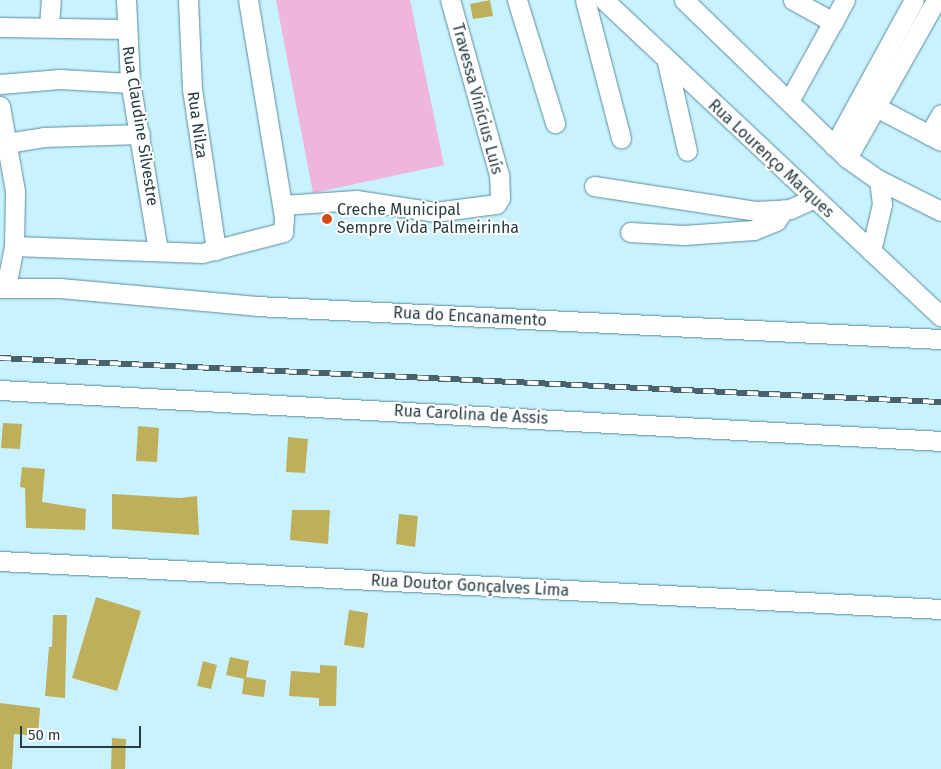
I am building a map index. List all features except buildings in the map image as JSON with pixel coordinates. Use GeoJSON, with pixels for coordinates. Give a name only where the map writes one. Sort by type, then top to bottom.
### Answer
{"type":"FeatureCollection","features":[{"type":"Feature","properties":{"kind":"street"},"geometry":{"type":"LineString","coordinates":[[49,26],[50,0]]}},
{"type":"Feature","properties":{"kind":"street","name":"Rua Claudine Silvestre"},"geometry":{"type":"LineString","coordinates":[[126,0],[125,29],[130,83],[158,251]]}},
{"type":"Feature","properties":{"kind":"street","name":"Rua Nilza"},"geometry":{"type":"LineString","coordinates":[[188,0],[191,80],[216,250]]}},
{"type":"Feature","properties":{"kind":"street"},"geometry":{"type":"LineString","coordinates":[[14,246],[202,253],[283,232],[282,205],[248,0]]}},
{"type":"Feature","properties":{"kind":"street","name":"Travessa Vinícius Luís"},"geometry":{"type":"LineString","coordinates":[[282,205],[356,200],[435,212],[492,207],[500,198],[496,162],[450,0]]}},
{"type":"Feature","properties":{"kind":"street"},"geometry":{"type":"LineString","coordinates":[[517,0],[555,123]]}},
{"type":"Feature","properties":{"kind":"street"},"geometry":{"type":"LineString","coordinates":[[584,0],[621,138]]}},
{"type":"Feature","properties":{"kind":"street","name":"Rua Lourenço Marques"},"geometry":{"type":"LineString","coordinates":[[604,0],[812,199],[941,316]]}},
{"type":"Feature","properties":{"kind":"street"},"geometry":{"type":"LineString","coordinates":[[793,0],[833,22]]}},
{"type":"Feature","properties":{"kind":"street"},"geometry":{"type":"LineString","coordinates":[[789,101],[845,0]]}},
{"type":"Feature","properties":{"kind":"street"},"geometry":{"type":"LineString","coordinates":[[841,152],[876,107],[936,0]]}},
{"type":"Feature","properties":{"kind":"street"},"geometry":{"type":"LineString","coordinates":[[841,152],[912,1]]}},
{"type":"Feature","properties":{"kind":"street"},"geometry":{"type":"LineString","coordinates":[[696,4],[841,152],[879,180],[941,211]]}},
{"type":"Feature","properties":{"kind":"street"},"geometry":{"type":"LineString","coordinates":[[0,27],[49,26],[125,29]]}},
{"type":"Feature","properties":{"kind":"street"},"geometry":{"type":"LineString","coordinates":[[667,62],[687,151]]}},
{"type":"Feature","properties":{"kind":"street"},"geometry":{"type":"LineString","coordinates":[[0,84],[60,79],[130,83]]}},
{"type":"Feature","properties":{"kind":"street"},"geometry":{"type":"LineString","coordinates":[[0,106],[15,175],[14,246],[3,287]]}},
{"type":"Feature","properties":{"kind":"street"},"geometry":{"type":"LineString","coordinates":[[876,107],[935,138],[941,114]]}},
{"type":"Feature","properties":{"kind":"street"},"geometry":{"type":"LineString","coordinates":[[7,143],[44,137],[140,134]]}},
{"type":"Feature","properties":{"kind":"street"},"geometry":{"type":"LineString","coordinates":[[871,251],[882,204],[879,180]]}},
{"type":"Feature","properties":{"kind":"street"},"geometry":{"type":"LineString","coordinates":[[594,186],[755,212],[784,209],[812,199]]}},
{"type":"Feature","properties":{"kind":"street"},"geometry":{"type":"LineString","coordinates":[[630,232],[684,235],[754,230],[776,221],[784,209]]}},
{"type":"Feature","properties":{"kind":"street","name":"Rua do Encanamento"},"geometry":{"type":"LineString","coordinates":[[3,287],[256,306],[941,339]]}},
{"type":"Feature","properties":{"kind":"street","name":"Rua Carolina de Assis"},"geometry":{"type":"LineString","coordinates":[[0,390],[941,441]]}},
{"type":"Feature","properties":{"kind":"street","name":"Rua Doutor Gonçalves Lima"},"geometry":{"type":"LineString","coordinates":[[0,561],[941,610]]}},
{"type":"Feature","properties":{"kind":"shaded area"},"geometry":{"type":"Polygon","coordinates":[[[276,0],[410,0],[444,165],[313,193],[276,0]]]}},
{"type":"Feature","properties":{"kind":"railway"},"geometry":{"type":"LineString","coordinates":[[0,358],[941,402]]}},
{"type":"Feature","properties":{"kind":"place","name":"Creche Municipal Sempre Vida Palmeirinha"},"geometry":{"type":"Point","coordinates":[327,219]}}]}
